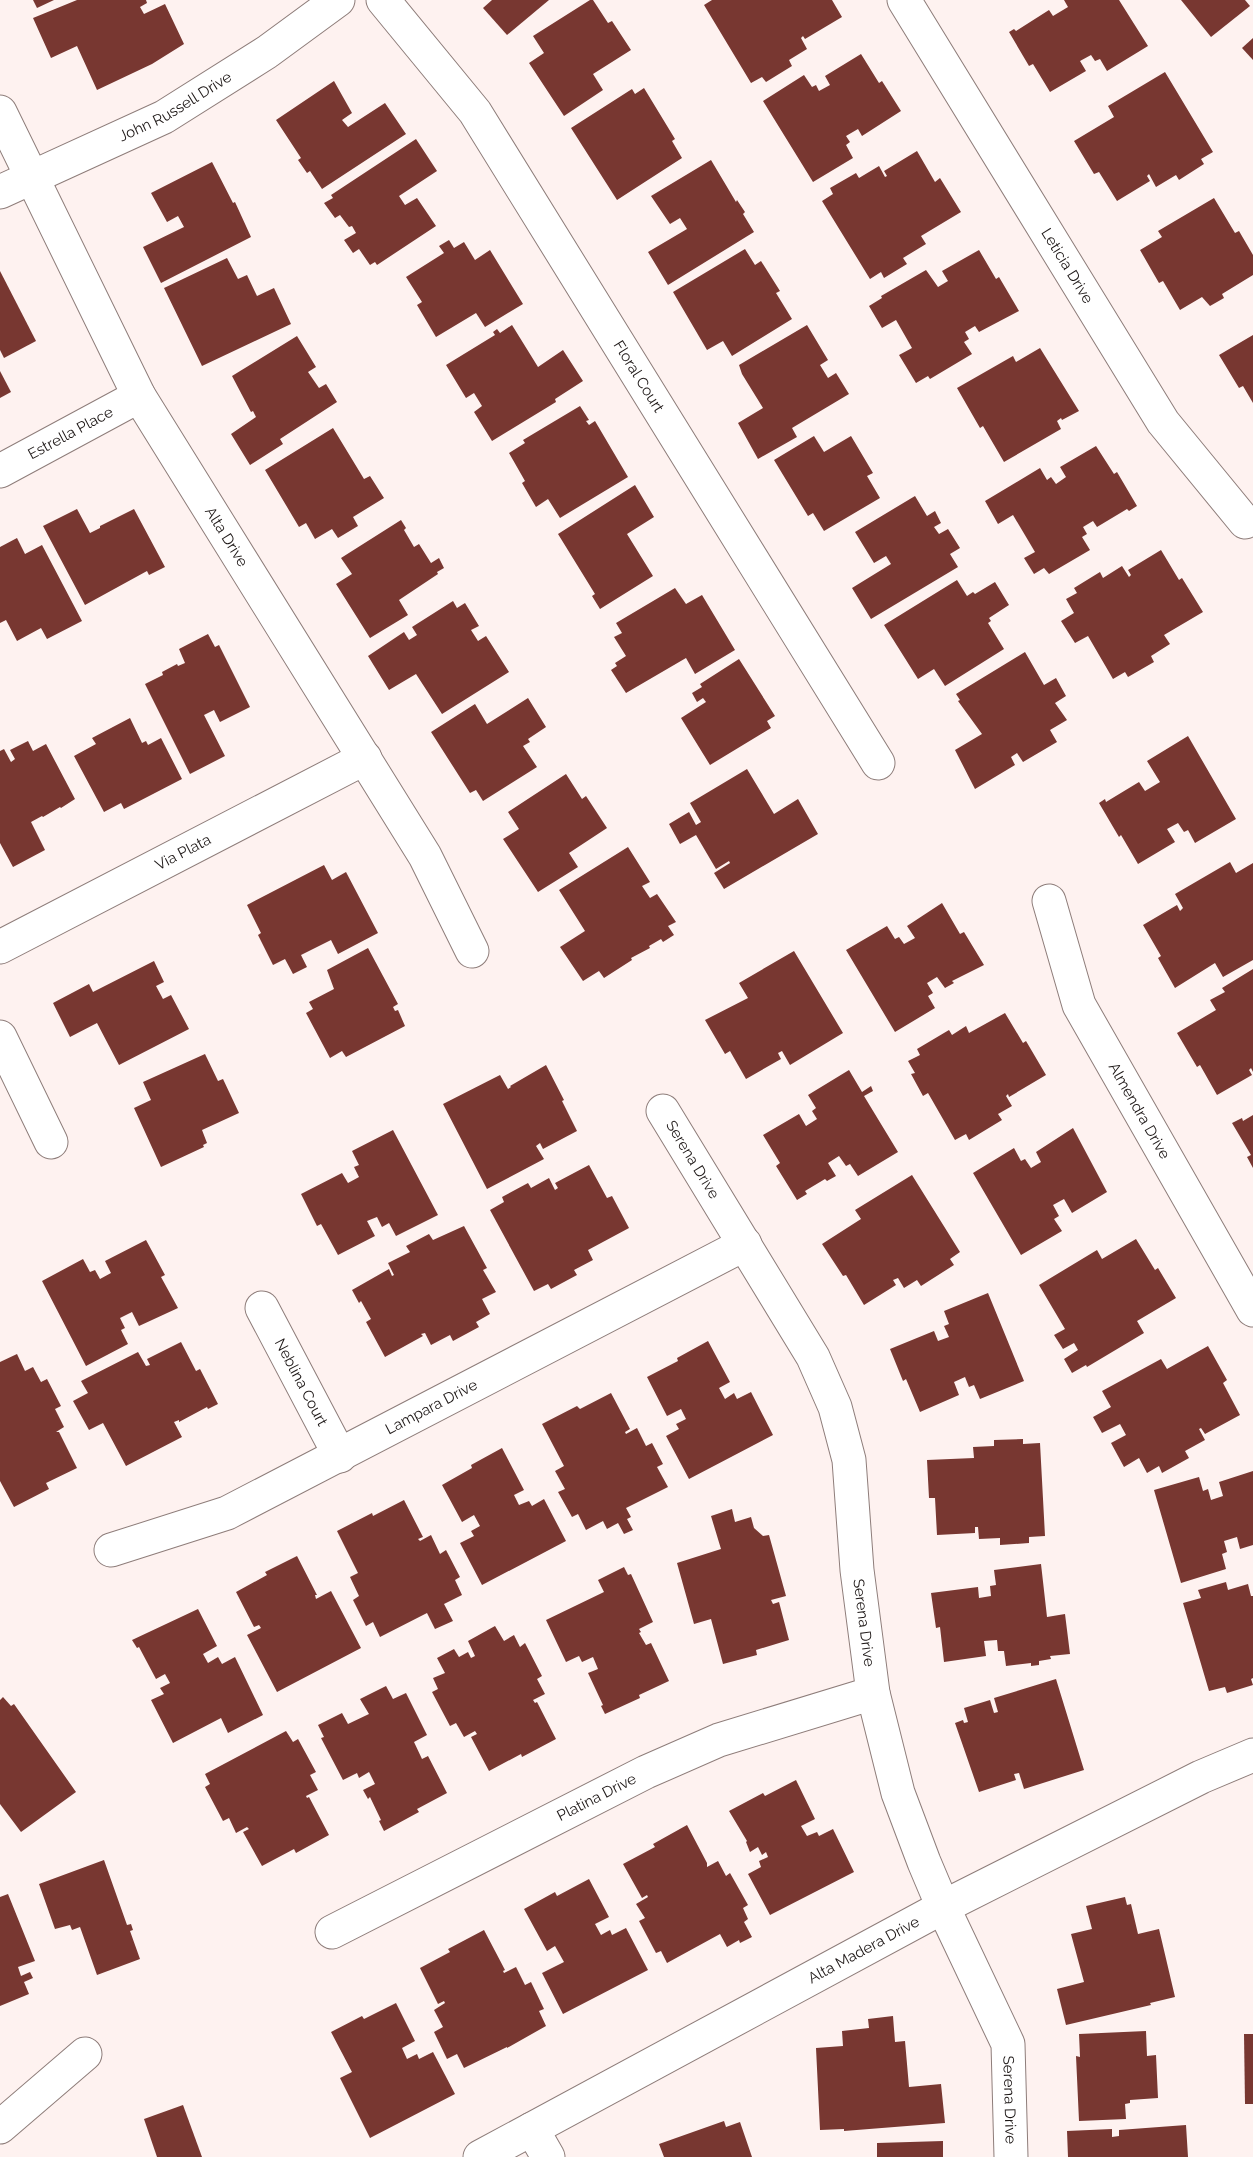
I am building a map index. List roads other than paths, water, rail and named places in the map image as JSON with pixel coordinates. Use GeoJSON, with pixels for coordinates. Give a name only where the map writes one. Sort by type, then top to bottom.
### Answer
{"type":"FeatureCollection","features":[{"type":"Feature","properties":{"kind":"street","name":"John Russell Drive"},"geometry":{"type":"LineString","coordinates":[[0,192],[164,117],[267,52],[338,0]]}},
{"type":"Feature","properties":{"kind":"street","name":"Floral Court"},"geometry":{"type":"LineString","coordinates":[[383,0],[475,112],[878,763]]}},
{"type":"Feature","properties":{"kind":"street","name":"Leticia Drive"},"geometry":{"type":"LineString","coordinates":[[904,0],[1163,422],[1245,522]]}},
{"type":"Feature","properties":{"kind":"street","name":"Alta Drive"},"geometry":{"type":"LineString","coordinates":[[0,112],[139,396],[425,856],[472,951]]}},
{"type":"Feature","properties":{"kind":"street","name":"Estrella Place"},"geometry":{"type":"LineString","coordinates":[[0,471],[139,396]]}},
{"type":"Feature","properties":{"kind":"street","name":"Via Plata"},"geometry":{"type":"LineString","coordinates":[[0,947],[365,758]]}},
{"type":"Feature","properties":{"kind":"street","name":"Almendra Drive"},"geometry":{"type":"LineString","coordinates":[[1049,901],[1079,1005],[1253,1310]]}},
{"type":"Feature","properties":{"kind":"street"},"geometry":{"type":"LineString","coordinates":[[0,1037],[51,1142]]}},
{"type":"Feature","properties":{"kind":"street","name":"Serena Drive"},"geometry":{"type":"LineString","coordinates":[[663,1111],[813,1357],[836,1407],[849,1460],[857,1570],[873,1694],[898,1793],[943,1907],[1008,2044],[1011,2157]]}},
{"type":"Feature","properties":{"kind":"street","name":"Lampara Drive"},"geometry":{"type":"LineString","coordinates":[[111,1550],[227,1513],[745,1244]]}},
{"type":"Feature","properties":{"kind":"street","name":"Neblina Court"},"geometry":{"type":"LineString","coordinates":[[262,1308],[340,1456]]}},
{"type":"Feature","properties":{"kind":"street","name":"Platina Drive"},"geometry":{"type":"LineString","coordinates":[[332,1932],[646,1772],[719,1740],[873,1694]]}},
{"type":"Feature","properties":{"kind":"street","name":"Alta Madera Drive"},"geometry":{"type":"LineString","coordinates":[[480,2157],[540,2143],[943,1907],[1201,1778],[1253,1755]]}},
{"type":"Feature","properties":{"kind":"street"},"geometry":{"type":"LineString","coordinates":[[0,2127],[86,2054]]}}]}
